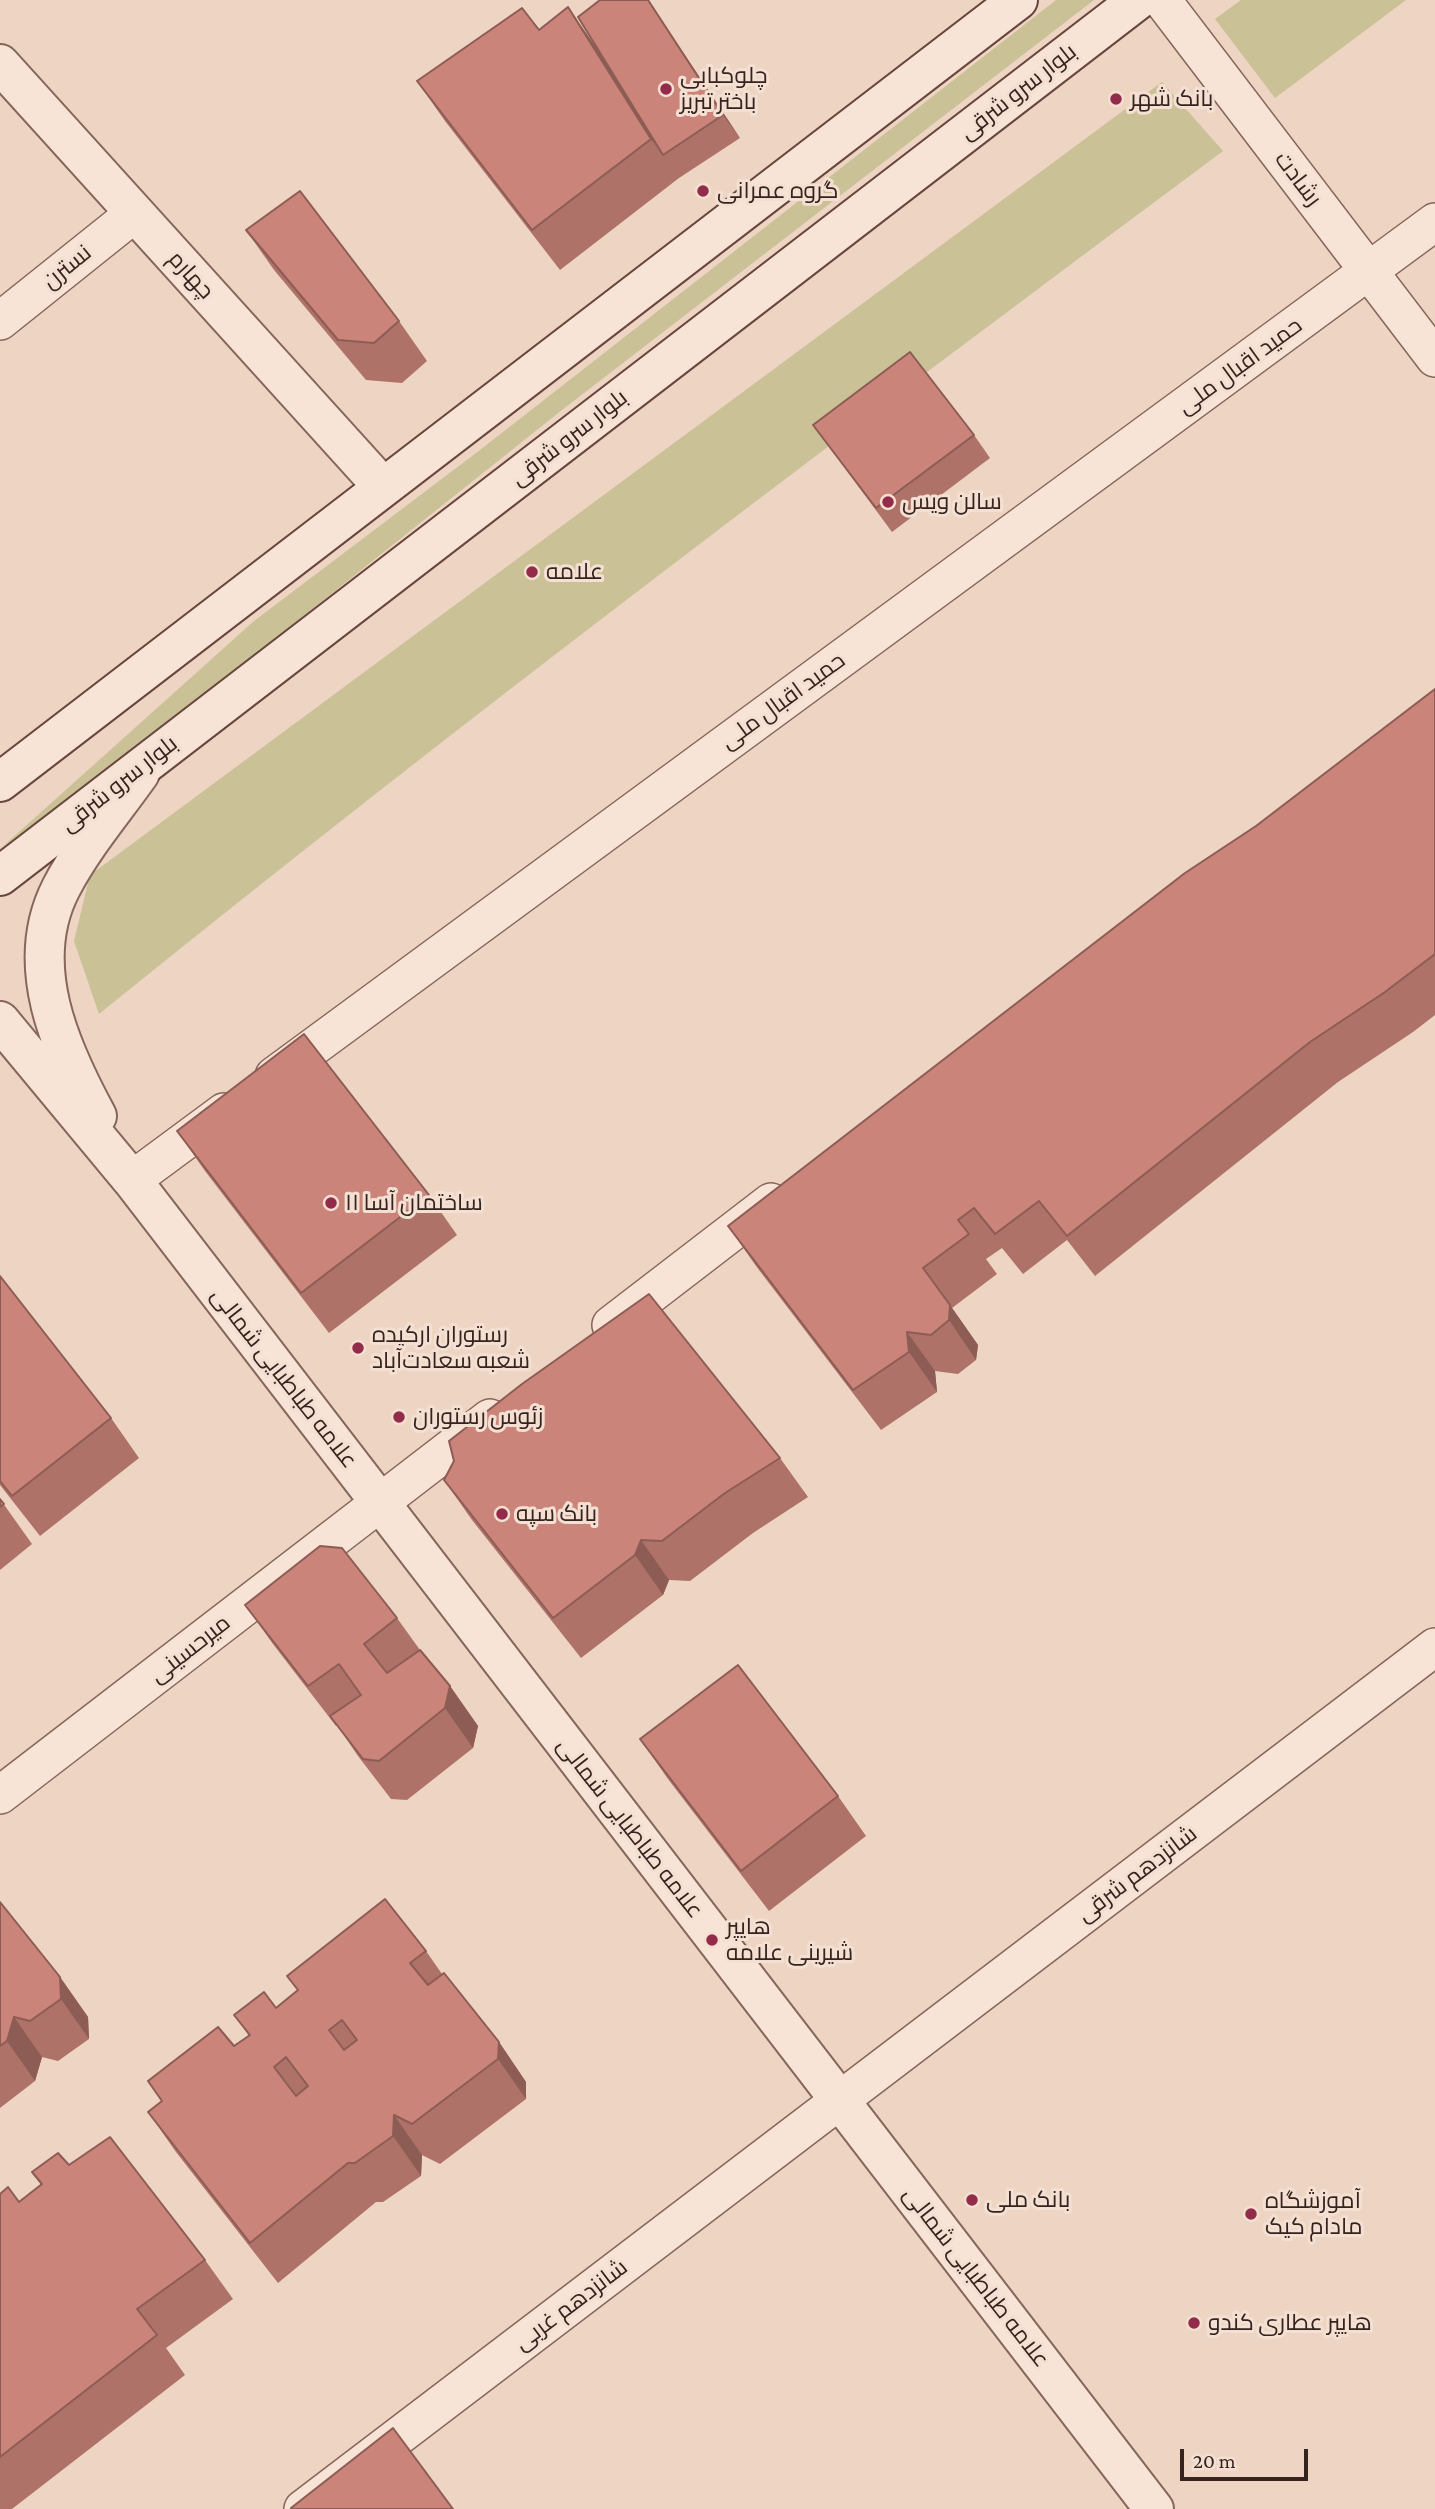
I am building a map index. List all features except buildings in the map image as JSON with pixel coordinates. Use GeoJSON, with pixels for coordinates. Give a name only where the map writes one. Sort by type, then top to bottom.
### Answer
{"type":"FeatureCollection","features":[{"type":"Feature","properties":{"kind":"street"},"geometry":{"type":"LineString","coordinates":[[0,782],[1018,0]]}},
{"type":"Feature","properties":{"kind":"street","name":"بلوار سرو شرقی"},"geometry":{"type":"LineString","coordinates":[[0,876],[1138,0]]}},
{"type":"Feature","properties":{"kind":"street","name":"رشادت"},"geometry":{"type":"LineString","coordinates":[[1162,0],[1435,358]]}},
{"type":"Feature","properties":{"kind":"street","name":"چهارم"},"geometry":{"type":"LineString","coordinates":[[0,64],[382,486]]}},
{"type":"Feature","properties":{"kind":"street","name":"نسترن"},"geometry":{"type":"LineString","coordinates":[[0,321],[135,213]]}},
{"type":"Feature","properties":{"kind":"street","name":"حمید اقبال ملی"},"geometry":{"type":"LineString","coordinates":[[132,1180],[1435,222]]}},
{"type":"Feature","properties":{"kind":"street","name":"علامه طباطبایی شمالی"},"geometry":{"type":"LineString","coordinates":[[132,1180],[92,1106],[58,1031],[44,980],[46,944],[61,889],[150,760]]}},
{"type":"Feature","properties":{"kind":"street","name":"علامه طباطبایی شمالی"},"geometry":{"type":"LineString","coordinates":[[0,1021],[132,1180],[1154,2509]]}},
{"type":"Feature","properties":{"kind":"street","name":"علامه طباطبایی شمالی"},"geometry":{"type":"LineString","coordinates":[[0,1050],[132,1180]]}},
{"type":"Feature","properties":{"kind":"street"},"geometry":{"type":"LineString","coordinates":[[589,1342],[798,1182]]}},
{"type":"Feature","properties":{"kind":"street","name":"میرحسینی"},"geometry":{"type":"LineString","coordinates":[[0,1795],[512,1401]]}},
{"type":"Feature","properties":{"kind":"street","name":"شانزدهم شرقی"},"geometry":{"type":"LineString","coordinates":[[840,2100],[1435,1647]]}},
{"type":"Feature","properties":{"kind":"street","name":"شانزدهم غربی"},"geometry":{"type":"LineString","coordinates":[[303,2509],[840,2100]]}},
{"type":"Feature","properties":{"kind":"shaded area"},"geometry":{"type":"Polygon","coordinates":[[[1056,0],[1094,0],[562,410],[129,755],[0,849],[254,621],[480,450],[1056,0]]]}},
{"type":"Feature","properties":{"kind":"shaded area"},"geometry":{"type":"Polygon","coordinates":[[[1241,0],[1406,0],[1275,98],[1215,19],[1241,0]]]}},
{"type":"Feature","properties":{"kind":"shaded area"},"geometry":{"type":"Polygon","coordinates":[[[1162,82],[1223,151],[656,577],[237,903],[99,1014],[74,941],[90,875],[1162,82]]]}},
{"type":"Feature","properties":{"kind":"place","name":"چلوکبابی باختر تبریز"},"geometry":{"type":"Point","coordinates":[666,89]}},
{"type":"Feature","properties":{"kind":"place","name":"بانک شهر"},"geometry":{"type":"Point","coordinates":[1116,99]}},
{"type":"Feature","properties":{"kind":"place","name":"گروه عمرانی"},"geometry":{"type":"Point","coordinates":[703,191]}},
{"type":"Feature","properties":{"kind":"place","name":"سالن ویس"},"geometry":{"type":"Point","coordinates":[888,502]}},
{"type":"Feature","properties":{"kind":"place","name":"علامه"},"geometry":{"type":"Point","coordinates":[532,572]}},
{"type":"Feature","properties":{"kind":"place","name":"ساختمان آسا ۱۱"},"geometry":{"type":"Point","coordinates":[331,1203]}},
{"type":"Feature","properties":{"kind":"place","name":"رستوران ارکیده شعبه سعادت‌آباد"},"geometry":{"type":"Point","coordinates":[358,1348]}},
{"type":"Feature","properties":{"kind":"place","name":"زئوس رستوران"},"geometry":{"type":"Point","coordinates":[399,1417]}},
{"type":"Feature","properties":{"kind":"place","name":"بانک سپه"},"geometry":{"type":"Point","coordinates":[502,1514]}},
{"type":"Feature","properties":{"kind":"place","name":"هایپر شیرینی علامه"},"geometry":{"type":"Point","coordinates":[712,1940]}},
{"type":"Feature","properties":{"kind":"place","name":"بانک ملی"},"geometry":{"type":"Point","coordinates":[972,2200]}},
{"type":"Feature","properties":{"kind":"place","name":"آموزشگاه مادام کیک"},"geometry":{"type":"Point","coordinates":[1251,2214]}},
{"type":"Feature","properties":{"kind":"place","name":"هایپر عطاری کندو"},"geometry":{"type":"Point","coordinates":[1194,2323]}}]}
